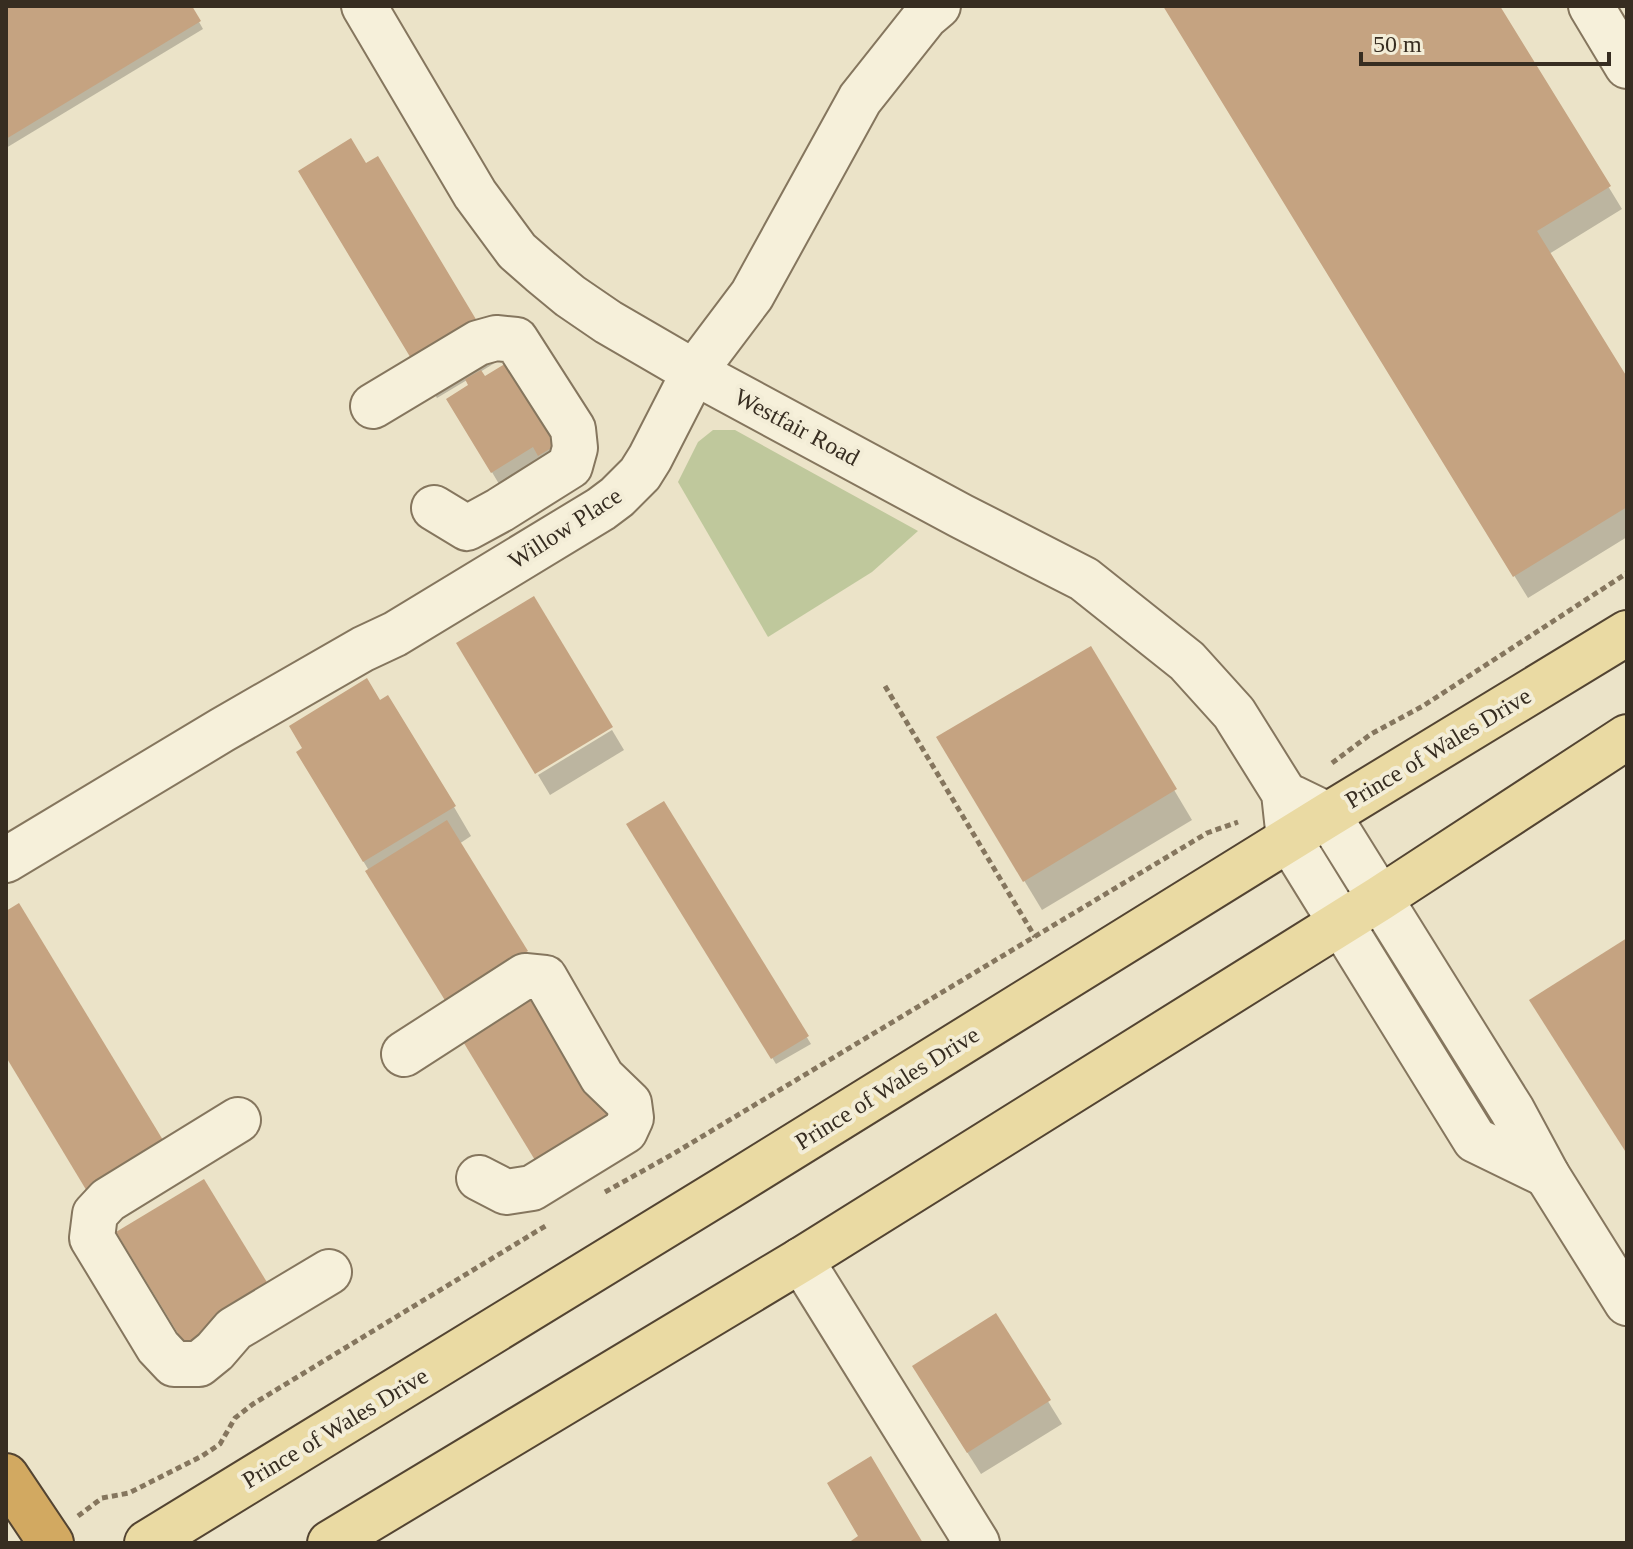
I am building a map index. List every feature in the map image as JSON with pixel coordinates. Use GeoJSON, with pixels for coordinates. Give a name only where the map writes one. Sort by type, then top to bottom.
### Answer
{"type":"FeatureCollection","features":[{"type":"Feature","properties":{"kind":"highway"},"geometry":{"type":"LineString","coordinates":[[6,1476],[49,1540]]}},
{"type":"Feature","properties":{"kind":"main road","name":"Prince of Wales Drive"},"geometry":{"type":"LineString","coordinates":[[147,1543],[1627,633]]}},
{"type":"Feature","properties":{"kind":"main road"},"geometry":{"type":"LineString","coordinates":[[330,1543],[801,1260],[1379,899],[1627,737]]}},
{"type":"Feature","properties":{"kind":"street","name":"Westfair Road"},"geometry":{"type":"LineString","coordinates":[[364,6],[475,194],[517,251],[570,296],[694,372],[1084,579],[1187,661],[1234,713],[1284,793],[1289,839],[1475,1140],[1547,1175]]}},
{"type":"Feature","properties":{"kind":"street","name":"Willow Place"},"geometry":{"type":"LineString","coordinates":[[6,860],[222,730],[363,649],[395,634],[609,503],[628,487],[645,466],[694,372],[752,295],[860,99],[925,17],[938,6]]}},
{"type":"Feature","properties":{"kind":"street"},"geometry":{"type":"LineString","coordinates":[[1591,6],[1627,66]]}},
{"type":"Feature","properties":{"kind":"street"},"geometry":{"type":"LineString","coordinates":[[373,406],[478,343],[496,338],[516,340],[573,429],[575,448],[570,466],[500,510],[467,528],[434,508]]}},
{"type":"Feature","properties":{"kind":"street"},"geometry":{"type":"LineString","coordinates":[[1284,793],[1328,815],[1512,1110],[1547,1175],[1627,1303]]}},
{"type":"Feature","properties":{"kind":"street"},"geometry":{"type":"LineString","coordinates":[[404,1054],[525,976],[545,978],[602,1077],[629,1103],[631,1118],[625,1131],[532,1188],[506,1192],[479,1178]]}},
{"type":"Feature","properties":{"kind":"street"},"geometry":{"type":"LineString","coordinates":[[238,1120],[108,1200],[95,1214],[92,1238],[158,1347],[174,1364],[199,1364],[234,1329],[329,1272]]}},
{"type":"Feature","properties":{"kind":"street"},"geometry":{"type":"LineString","coordinates":[[801,1260],[977,1543]]}},
{"type":"Feature","properties":{"kind":"path"},"geometry":{"type":"LineString","coordinates":[[1332,763],[1371,734],[1423,706],[1627,573]]}},
{"type":"Feature","properties":{"kind":"path"},"geometry":{"type":"LineString","coordinates":[[885,686],[1035,937]]}},
{"type":"Feature","properties":{"kind":"path"},"geometry":{"type":"LineString","coordinates":[[593,1199],[1207,833],[1238,822]]}},
{"type":"Feature","properties":{"kind":"path"},"geometry":{"type":"LineString","coordinates":[[49,1540],[102,1498],[129,1493],[202,1456],[220,1444],[235,1418],[253,1404],[553,1222]]}},
{"type":"Feature","properties":{"kind":"green space"},"geometry":{"type":"Polygon","coordinates":[[[713,430],[735,430],[918,531],[872,572],[768,637],[678,482],[698,442],[713,430]]]}},
{"type":"Feature","properties":{"kind":"building"},"geometry":{"type":"Polygon","coordinates":[[[6,6],[192,6],[201,21],[6,139],[6,6]]]}},
{"type":"Feature","properties":{"kind":"building"},"geometry":{"type":"Polygon","coordinates":[[[1163,6],[1500,6],[1611,186],[1537,231],[1627,377],[1627,507],[1513,577],[1163,6]]]}},
{"type":"Feature","properties":{"kind":"building"},"geometry":{"type":"Polygon","coordinates":[[[351,138],[366,163],[378,156],[483,331],[418,370],[298,171],[351,138]]]}},
{"type":"Feature","properties":{"kind":"building"},"geometry":{"type":"Polygon","coordinates":[[[513,359],[563,441],[538,456],[533,447],[491,473],[446,399],[468,385],[465,379],[481,370],[485,376],[513,359]]]}},
{"type":"Feature","properties":{"kind":"building"},"geometry":{"type":"Polygon","coordinates":[[[534,596],[613,727],[535,774],[456,643],[534,596]]]}},
{"type":"Feature","properties":{"kind":"building"},"geometry":{"type":"Polygon","coordinates":[[[1091,646],[1177,789],[1023,882],[936,737],[1091,646]]]}},
{"type":"Feature","properties":{"kind":"building"},"geometry":{"type":"Polygon","coordinates":[[[367,678],[380,700],[388,695],[456,806],[363,862],[296,752],[302,748],[289,726],[367,678]]]}},
{"type":"Feature","properties":{"kind":"building"},"geometry":{"type":"Polygon","coordinates":[[[664,801],[809,1036],[771,1059],[626,824],[664,801]]]}},
{"type":"Feature","properties":{"kind":"building"},"geometry":{"type":"Polygon","coordinates":[[[447,820],[528,951],[446,1002],[365,871],[447,820]]]}},
{"type":"Feature","properties":{"kind":"building"},"geometry":{"type":"Polygon","coordinates":[[[19,903],[166,1145],[88,1193],[6,1057],[6,911],[19,903]]]}},
{"type":"Feature","properties":{"kind":"building"},"geometry":{"type":"Polygon","coordinates":[[[1627,938],[1627,1154],[1529,1000],[1627,938]]]}},
{"type":"Feature","properties":{"kind":"building"},"geometry":{"type":"Polygon","coordinates":[[[529,986],[617,1131],[544,1175],[456,1030],[529,986]]]}},
{"type":"Feature","properties":{"kind":"building"},"geometry":{"type":"Polygon","coordinates":[[[204,1179],[276,1297],[188,1350],[116,1232],[204,1179]]]}},
{"type":"Feature","properties":{"kind":"building"},"geometry":{"type":"Polygon","coordinates":[[[996,1313],[1051,1400],[967,1453],[912,1366],[996,1313]]]}},
{"type":"Feature","properties":{"kind":"building"},"geometry":{"type":"Polygon","coordinates":[[[871,1456],[923,1543],[848,1543],[858,1536],[827,1483],[871,1456]]]}}]}
